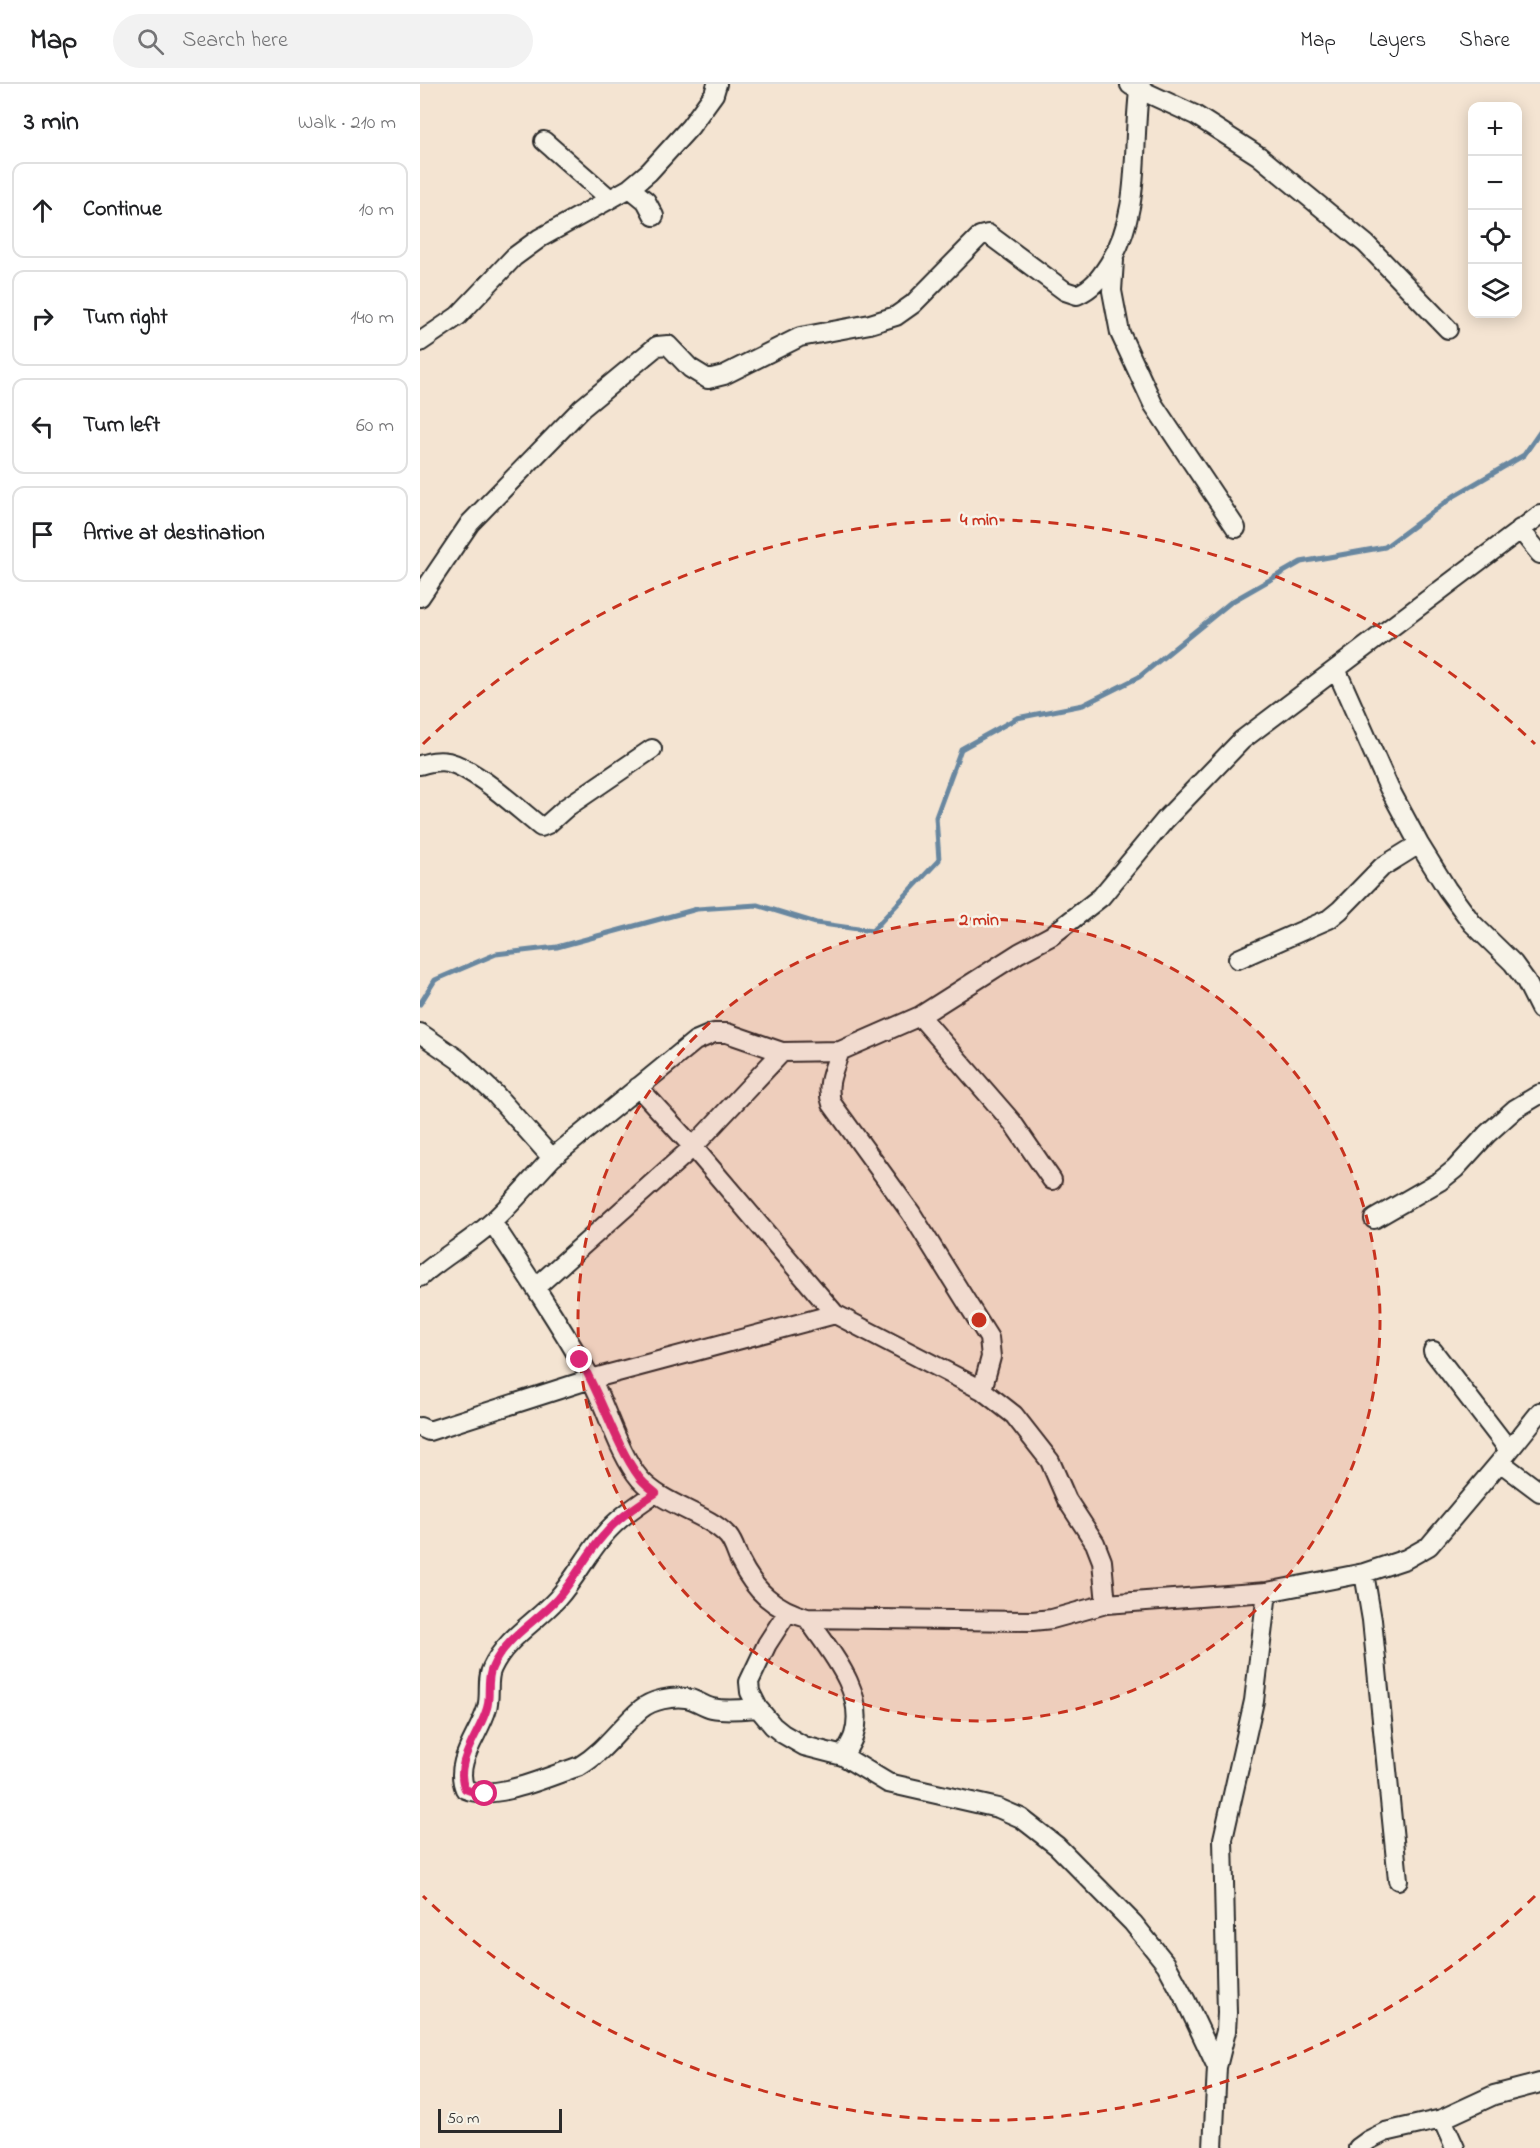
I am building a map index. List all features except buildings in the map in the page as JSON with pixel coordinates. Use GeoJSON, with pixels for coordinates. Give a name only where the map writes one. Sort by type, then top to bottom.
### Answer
{"type":"FeatureCollection","features":[{"type":"Feature","properties":{"kind":"street"},"geometry":{"type":"LineString","coordinates":[[420,342],[458,316],[540,237],[630,188],[649,172],[690,127],[714,94],[717,84]]}},
{"type":"Feature","properties":{"kind":"street"},"geometry":{"type":"LineString","coordinates":[[420,597],[470,523],[582,408],[657,346],[668,345],[690,368],[708,379],[724,375],[800,337],[870,324],[896,316],[913,304],[980,236],[988,234],[1065,291],[1077,295],[1088,290],[1100,279],[1115,255],[1125,230],[1134,183],[1136,86],[1195,115],[1259,156],[1366,244],[1448,330]]}},
{"type":"Feature","properties":{"kind":"street"},"geometry":{"type":"LineString","coordinates":[[544,141],[609,198]]}},
{"type":"Feature","properties":{"kind":"street"},"geometry":{"type":"LineString","coordinates":[[630,188],[645,201],[654,216]]}},
{"type":"Feature","properties":{"kind":"street"},"geometry":{"type":"LineString","coordinates":[[1115,255],[1112,291],[1120,333],[1153,404],[1236,528]]}},
{"type":"Feature","properties":{"kind":"street"},"geometry":{"type":"LineString","coordinates":[[420,1277],[474,1238],[552,1158],[695,1041],[714,1033],[727,1033],[782,1052],[840,1051],[920,1016],[1019,953],[1051,936],[1101,897],[1165,820],[1242,740],[1540,515]]}},
{"type":"Feature","properties":{"kind":"street"},"geometry":{"type":"LineString","coordinates":[[1520,529],[1540,554]]}},
{"type":"Feature","properties":{"kind":"street"},"geometry":{"type":"LineString","coordinates":[[1336,669],[1389,788],[1419,844],[1447,889],[1472,923],[1514,963],[1540,1009]]}},
{"type":"Feature","properties":{"kind":"street"},"geometry":{"type":"LineString","coordinates":[[420,765],[435,760],[464,768],[541,827],[652,749]]}},
{"type":"Feature","properties":{"kind":"street"},"geometry":{"type":"LineString","coordinates":[[1238,959],[1329,918],[1340,910],[1382,867],[1419,844]]}},
{"type":"Feature","properties":{"kind":"street"},"geometry":{"type":"LineString","coordinates":[[920,1016],[1012,1122],[1052,1180]]}},
{"type":"Feature","properties":{"kind":"street"},"geometry":{"type":"LineString","coordinates":[[420,1033],[459,1060],[552,1158]]}},
{"type":"Feature","properties":{"kind":"street"},"geometry":{"type":"LineString","coordinates":[[840,1051],[828,1084],[828,1094],[832,1104],[911,1213],[988,1338],[991,1357],[982,1390]]}},
{"type":"Feature","properties":{"kind":"street"},"geometry":{"type":"LineString","coordinates":[[536,1287],[693,1147],[782,1052]]}},
{"type":"Feature","properties":{"kind":"street"},"geometry":{"type":"LineString","coordinates":[[638,1088],[693,1147],[835,1314],[982,1390],[1014,1415],[1050,1461],[1067,1500],[1095,1543],[1102,1561],[1106,1604]]}},
{"type":"Feature","properties":{"kind":"street"},"geometry":{"type":"LineString","coordinates":[[1374,1219],[1440,1181],[1515,1109],[1540,1094]]}},
{"type":"Feature","properties":{"kind":"street"},"geometry":{"type":"LineString","coordinates":[[492,1222],[536,1287],[591,1379],[623,1450],[639,1478],[656,1493],[727,1535],[758,1591],[787,1612],[807,1618],[1032,1621],[1106,1604],[1267,1592],[1364,1573],[1406,1559],[1429,1545],[1540,1412]]}},
{"type":"Feature","properties":{"kind":"street"},"geometry":{"type":"LineString","coordinates":[[420,1427],[429,1431],[591,1379],[835,1314]]}},
{"type":"Feature","properties":{"kind":"street"},"geometry":{"type":"LineString","coordinates":[[1433,1351],[1505,1456],[1540,1492]]}},
{"type":"Feature","properties":{"kind":"street"},"geometry":{"type":"LineString","coordinates":[[656,1493],[628,1510],[602,1536],[572,1581],[556,1600],[502,1652],[492,1667],[487,1708],[464,1760],[461,1780],[465,1789],[485,1794],[502,1792],[580,1766],[614,1738],[640,1710],[658,1700],[686,1698],[710,1708],[758,1708]]}},
{"type":"Feature","properties":{"kind":"street"},"geometry":{"type":"LineString","coordinates":[[1364,1573],[1372,1620],[1398,1880]]}},
{"type":"Feature","properties":{"kind":"street"},"geometry":{"type":"LineString","coordinates":[[1213,2148],[1217,2067],[1226,2031],[1227,2013],[1223,1839],[1254,1701],[1267,1592]]}},
{"type":"Feature","properties":{"kind":"street"},"geometry":{"type":"LineString","coordinates":[[787,1612],[767,1644],[749,1682],[750,1692],[758,1708],[772,1726],[804,1746],[843,1756],[888,1783],[998,1808],[1021,1818],[1057,1846],[1133,1923],[1166,1964],[1217,2067]]}},
{"type":"Feature","properties":{"kind":"street"},"geometry":{"type":"LineString","coordinates":[[807,1618],[844,1674],[853,1696],[857,1718],[854,1736],[843,1756]]}},
{"type":"Feature","properties":{"kind":"street"},"geometry":{"type":"LineString","coordinates":[[1358,2148],[1386,2132],[1442,2119],[1494,2095],[1540,2083]]}},
{"type":"Feature","properties":{"kind":"street"},"geometry":{"type":"LineString","coordinates":[[1442,2119],[1455,2148]]}},
{"type":"Feature","properties":{"kind":"waterway"},"geometry":{"type":"LineString","coordinates":[[420,1004],[435,980],[496,954],[557,947],[697,909],[757,905],[816,923],[872,931],[939,860],[936,817],[961,749],[1017,718],[1083,705],[1139,677],[1231,602],[1301,562],[1385,547],[1454,496],[1524,455],[1540,432]]}},
{"type":"Feature","properties":{"kind":"route"},"geometry":{"type":"LineString","coordinates":[[485,1794],[465,1789],[461,1780],[464,1760],[489,1701],[489,1677],[492,1667],[502,1652],[556,1600],[572,1581],[602,1536],[628,1510],[656,1493],[639,1478],[580,1360]]}}]}
